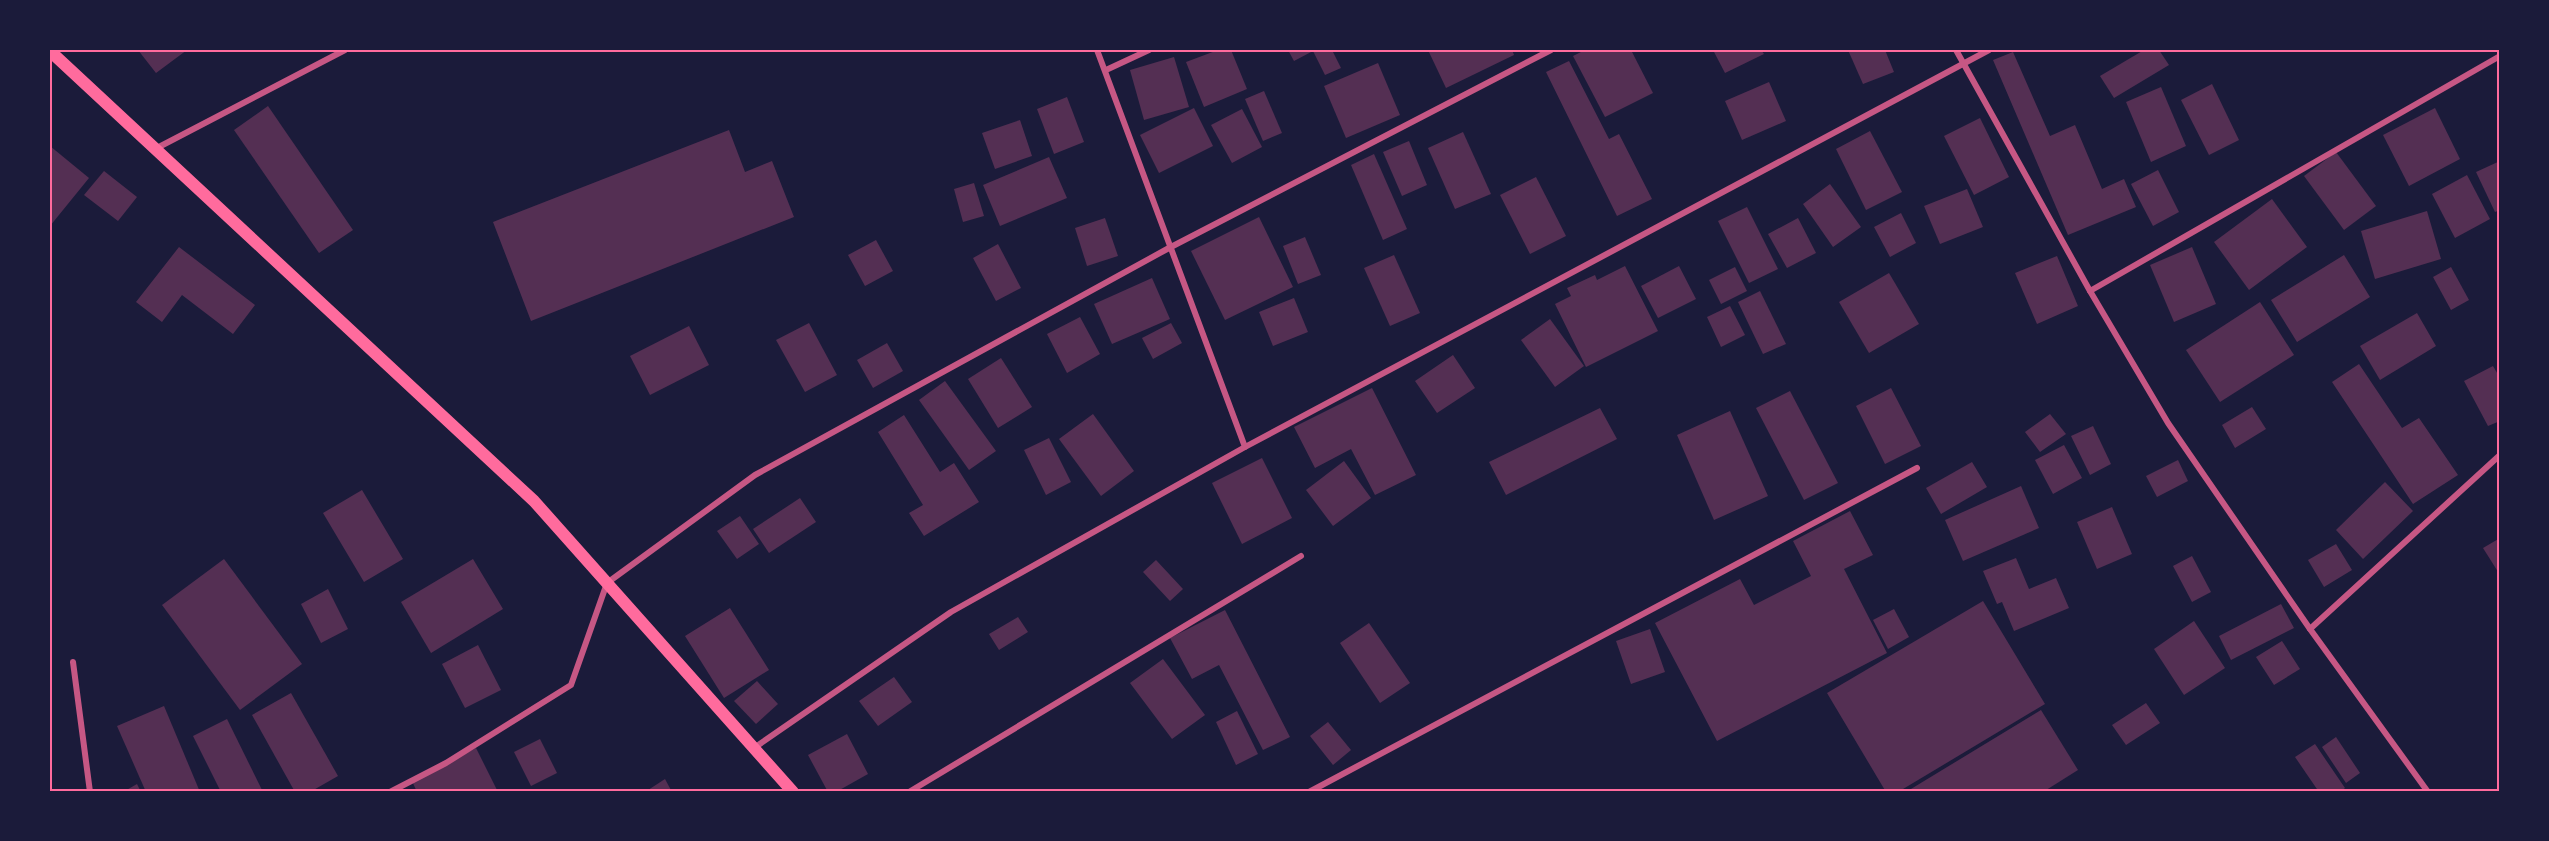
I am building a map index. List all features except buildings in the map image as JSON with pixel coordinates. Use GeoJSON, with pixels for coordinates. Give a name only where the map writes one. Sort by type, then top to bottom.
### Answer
{"type":"FeatureCollection","features":[{"type":"Feature","properties":{"kind":"main road"},"geometry":{"type":"LineString","coordinates":[[50,51],[534,501],[793,792]]}},
{"type":"Feature","properties":{"kind":"street"},"geometry":{"type":"LineString","coordinates":[[155,149],[345,50]]}},
{"type":"Feature","properties":{"kind":"street"},"geometry":{"type":"LineString","coordinates":[[1097,50],[1245,447]]}},
{"type":"Feature","properties":{"kind":"street"},"geometry":{"type":"LineString","coordinates":[[1106,70],[1149,50]]}},
{"type":"Feature","properties":{"kind":"street"},"geometry":{"type":"LineString","coordinates":[[390,792],[446,763],[570,685],[607,584],[755,475],[1169,248],[1551,50]]}},
{"type":"Feature","properties":{"kind":"street"},"geometry":{"type":"LineString","coordinates":[[1956,50],[2090,291],[2168,423],[2310,629],[2428,792]]}},
{"type":"Feature","properties":{"kind":"street"},"geometry":{"type":"LineString","coordinates":[[754,748],[951,612],[1245,447],[1989,50]]}},
{"type":"Feature","properties":{"kind":"street"},"geometry":{"type":"LineString","coordinates":[[2090,291],[2499,56]]}},
{"type":"Feature","properties":{"kind":"street"},"geometry":{"type":"LineString","coordinates":[[2310,629],[2499,454]]}},
{"type":"Feature","properties":{"kind":"street"},"geometry":{"type":"LineString","coordinates":[[1309,792],[1917,468]]}},
{"type":"Feature","properties":{"kind":"street"},"geometry":{"type":"LineString","coordinates":[[909,792],[1301,556]]}},
{"type":"Feature","properties":{"kind":"street"},"geometry":{"type":"LineString","coordinates":[[73,662],[90,792]]}}]}
